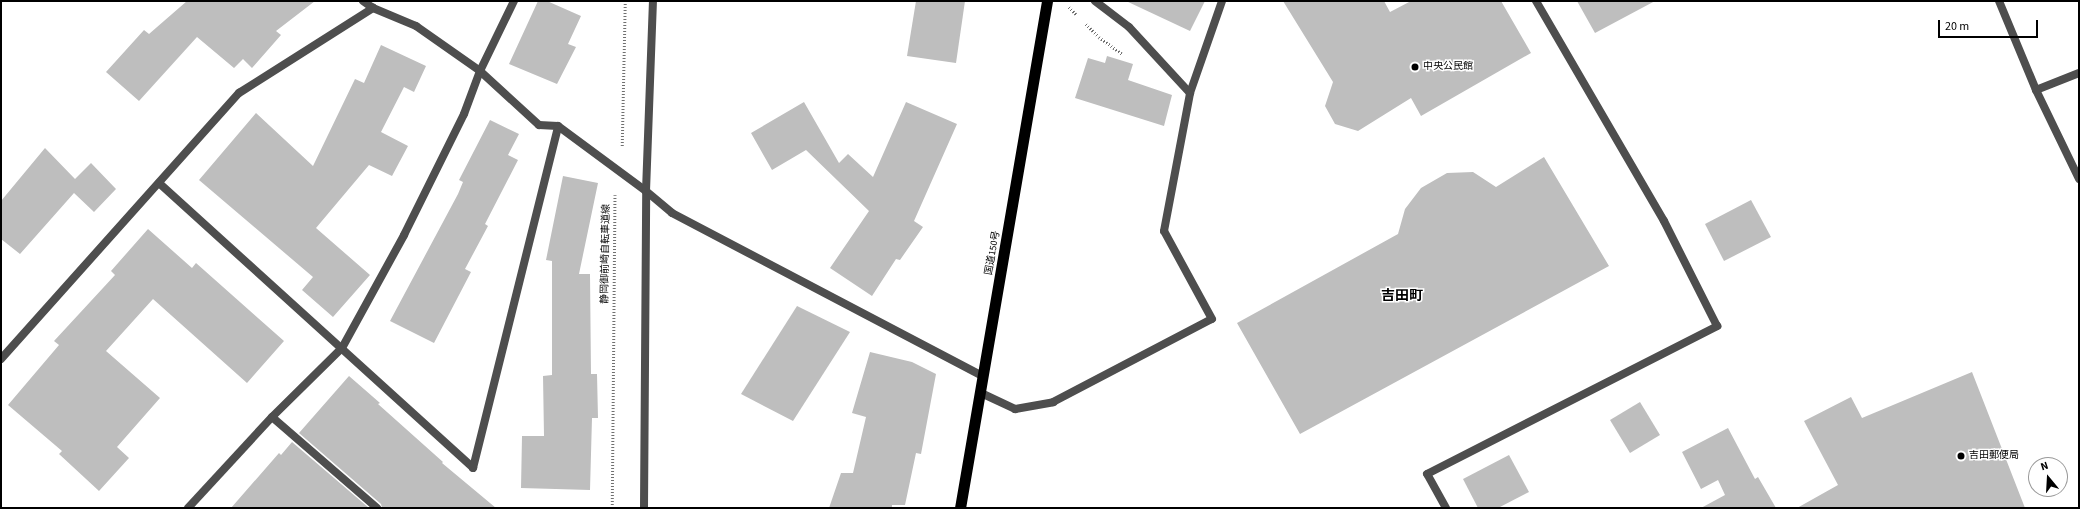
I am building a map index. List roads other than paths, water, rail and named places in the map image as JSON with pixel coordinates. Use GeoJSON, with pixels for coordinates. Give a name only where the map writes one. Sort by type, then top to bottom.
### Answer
{"type":"FeatureCollection","features":[{"type":"Feature","properties":{"kind":"highway","name":"国道150号"},"geometry":{"type":"LineString","coordinates":[[960,508],[984,377],[1047,1]]}},
{"type":"Feature","properties":{"kind":"street"},"geometry":{"type":"LineString","coordinates":[[363,1],[373,8],[416,26],[480,71],[539,125],[558,126],[646,191],[672,213],[984,377]]}},
{"type":"Feature","properties":{"kind":"street"},"geometry":{"type":"LineString","coordinates":[[188,508],[272,417],[342,348],[404,235],[464,114],[480,71],[514,1]]}},
{"type":"Feature","properties":{"kind":"street"},"geometry":{"type":"LineString","coordinates":[[644,508],[646,191],[652,1]]}},
{"type":"Feature","properties":{"kind":"street"},"geometry":{"type":"LineString","coordinates":[[1094,1],[1129,28],[1190,93]]}},
{"type":"Feature","properties":{"kind":"street"},"geometry":{"type":"LineString","coordinates":[[981,393],[1015,408],[1053,402],[1212,319],[1164,231],[1190,93],[1222,1]]}},
{"type":"Feature","properties":{"kind":"street"},"geometry":{"type":"LineString","coordinates":[[1446,508],[1427,474],[1718,326],[1664,220],[1536,1]]}},
{"type":"Feature","properties":{"kind":"street"},"geometry":{"type":"LineString","coordinates":[[1999,1],[2036,90],[2079,179]]}},
{"type":"Feature","properties":{"kind":"street"},"geometry":{"type":"LineString","coordinates":[[1,359],[239,93],[373,8]]}},
{"type":"Feature","properties":{"kind":"street"},"geometry":{"type":"LineString","coordinates":[[2036,90],[2079,73]]}},
{"type":"Feature","properties":{"kind":"street"},"geometry":{"type":"LineString","coordinates":[[159,182],[473,468],[558,126]]}},
{"type":"Feature","properties":{"kind":"street"},"geometry":{"type":"LineString","coordinates":[[272,417],[377,508]]}},
{"type":"Feature","properties":{"kind":"place","name":"中央公民館"},"geometry":{"type":"Point","coordinates":[1415,67]}},
{"type":"Feature","properties":{"kind":"place","name":"吉田郵便局"},"geometry":{"type":"Point","coordinates":[1961,456]}},
{"type":"Feature","properties":{"kind":"district","name":"吉田町"},"geometry":{"type":"Point","coordinates":[1402,296]}}]}
